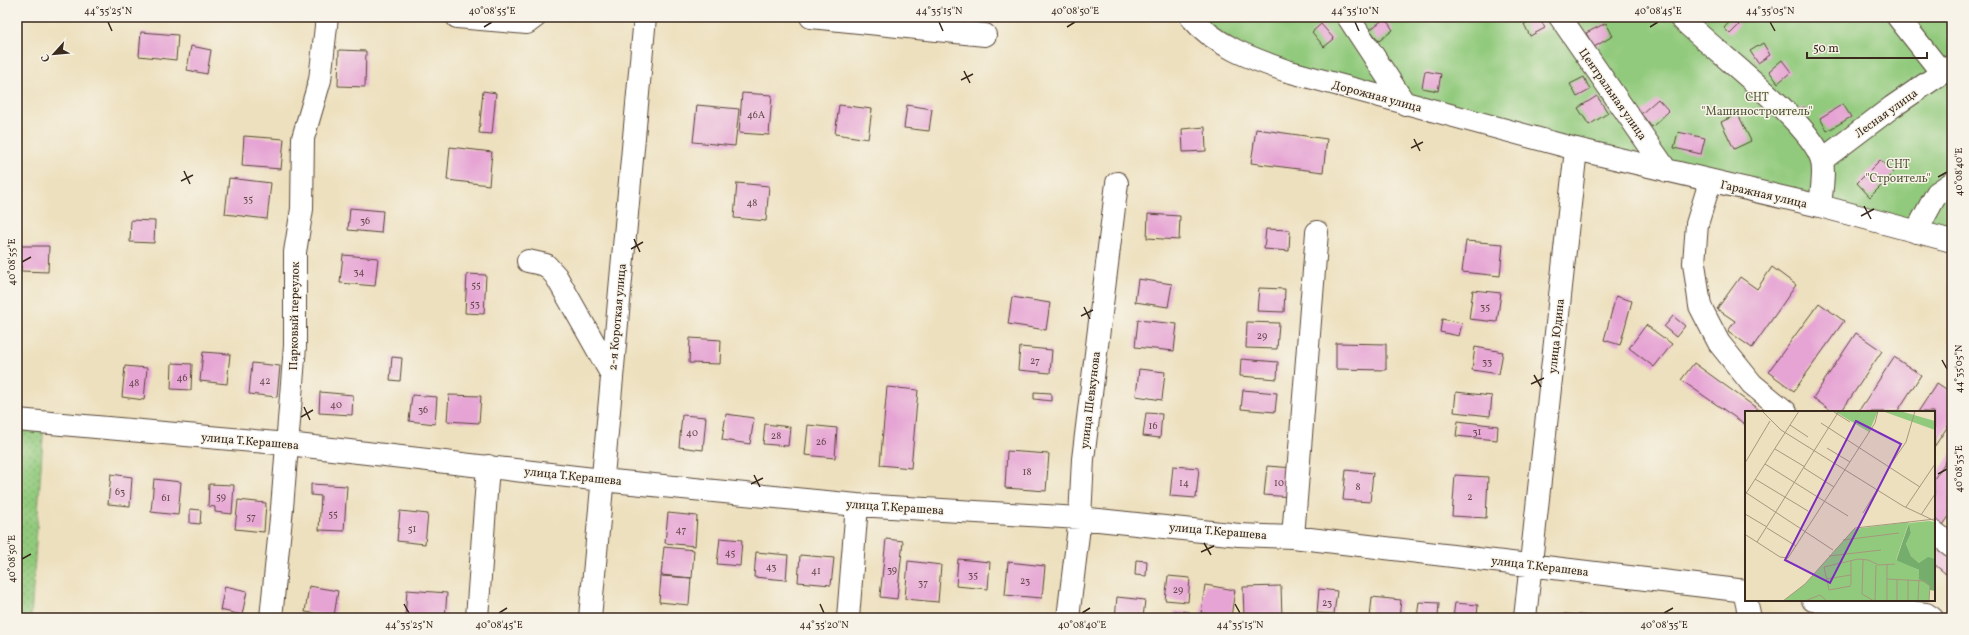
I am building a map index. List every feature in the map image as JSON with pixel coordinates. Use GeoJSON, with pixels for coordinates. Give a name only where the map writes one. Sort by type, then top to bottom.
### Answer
{"type":"FeatureCollection","features":[{"type":"Feature","properties":{"kind":"street","name":"Парковый переулок"},"geometry":{"type":"LineString","coordinates":[[271,618],[288,444],[295,346],[295,252],[302,209],[303,138],[320,80],[326,17]]}},
{"type":"Feature","properties":{"kind":"street"},"geometry":{"type":"LineString","coordinates":[[457,17],[527,23],[535,17]]}},
{"type":"Feature","properties":{"kind":"street","name":"2-я Короткая улица"},"geometry":{"type":"LineString","coordinates":[[590,618],[645,17]]}},
{"type":"Feature","properties":{"kind":"street"},"geometry":{"type":"LineString","coordinates":[[811,17],[894,21],[985,35]]}},
{"type":"Feature","properties":{"kind":"street","name":"Дорожная улица"},"geometry":{"type":"LineString","coordinates":[[1191,17],[1207,33],[1224,44],[1252,58],[1287,72],[1576,149]]}},
{"type":"Feature","properties":{"kind":"street"},"geometry":{"type":"LineString","coordinates":[[1348,17],[1405,104]]}},
{"type":"Feature","properties":{"kind":"street","name":"Центральная улица"},"geometry":{"type":"LineString","coordinates":[[1560,17],[1667,171]]}},
{"type":"Feature","properties":{"kind":"street"},"geometry":{"type":"LineString","coordinates":[[1680,17],[1788,114],[1812,141],[1822,160],[1820,206]]}},
{"type":"Feature","properties":{"kind":"street"},"geometry":{"type":"LineString","coordinates":[[1898,17],[1947,69]]}},
{"type":"Feature","properties":{"kind":"street","name":"Лесная улица"},"geometry":{"type":"LineString","coordinates":[[1822,160],[1892,107],[1947,69]]}},
{"type":"Feature","properties":{"kind":"street","name":"Гаражная улица"},"geometry":{"type":"LineString","coordinates":[[1576,149],[1710,182],[1820,206],[1952,241]]}},
{"type":"Feature","properties":{"kind":"street","name":"улица Юдина"},"geometry":{"type":"LineString","coordinates":[[1525,618],[1576,149]]}},
{"type":"Feature","properties":{"kind":"street"},"geometry":{"type":"LineString","coordinates":[[1710,182],[1697,224],[1694,263],[1700,306],[1720,343],[1752,384],[1785,411]]}},
{"type":"Feature","properties":{"kind":"street","name":"улица Шевкунова"},"geometry":{"type":"LineString","coordinates":[[1068,618],[1080,518],[1083,459],[1117,183]]}},
{"type":"Feature","properties":{"kind":"street"},"geometry":{"type":"LineString","coordinates":[[1916,232],[1937,193],[1952,184]]}},
{"type":"Feature","properties":{"kind":"street"},"geometry":{"type":"LineString","coordinates":[[1293,537],[1317,232]]}},
{"type":"Feature","properties":{"kind":"street"},"geometry":{"type":"LineString","coordinates":[[528,261],[546,266],[556,276],[612,375]]}},
{"type":"Feature","properties":{"kind":"street","name":"улица Т.Керашева"},"geometry":{"type":"LineString","coordinates":[[17,420],[288,444],[602,480],[857,505],[1080,518],[1239,535],[1293,537],[1531,565],[1745,595]]}},
{"type":"Feature","properties":{"kind":"street"},"geometry":{"type":"LineString","coordinates":[[477,618],[488,466]]}},
{"type":"Feature","properties":{"kind":"street"},"geometry":{"type":"LineString","coordinates":[[848,618],[857,505]]}},
{"type":"Feature","properties":{"kind":"street"},"geometry":{"type":"LineString","coordinates":[[1935,533],[1952,546]]}},
{"type":"Feature","properties":{"kind":"street"},"geometry":{"type":"LineString","coordinates":[[1747,601],[1750,618]]}},
{"type":"Feature","properties":{"kind":"street"},"geometry":{"type":"LineString","coordinates":[[1821,601],[1926,614],[1932,618]]}},
{"type":"Feature","properties":{"kind":"green space","name":"СНТ \"Машиностроитель\""},"geometry":{"type":"Polygon","coordinates":[[[1191,17],[1952,17],[1952,241],[1287,71],[1191,17]]]}},
{"type":"Feature","properties":{"kind":"green space"},"geometry":{"type":"Polygon","coordinates":[[[17,420],[44,422],[31,618],[17,618],[17,420]]]}},
{"type":"Feature","properties":{"kind":"building"},"geometry":{"type":"Polygon","coordinates":[[[1539,17],[1545,28],[1530,36],[1524,24],[1539,17]]]}},
{"type":"Feature","properties":{"kind":"building"},"geometry":{"type":"Polygon","coordinates":[[[1385,18],[1393,30],[1379,41],[1370,30],[1385,18]]]}},
{"type":"Feature","properties":{"kind":"building"},"geometry":{"type":"Polygon","coordinates":[[[1732,19],[1739,25],[1730,34],[1724,28],[1732,19]]]}},
{"type":"Feature","properties":{"kind":"building"},"geometry":{"type":"Polygon","coordinates":[[[1606,23],[1613,36],[1594,47],[1586,33],[1606,23]]]}},
{"type":"Feature","properties":{"kind":"building"},"geometry":{"type":"Polygon","coordinates":[[[1321,24],[1334,39],[1324,47],[1312,32],[1321,24]]]}},
{"type":"Feature","properties":{"kind":"building"},"geometry":{"type":"Polygon","coordinates":[[[141,32],[178,35],[176,60],[139,56],[141,32]]]}},
{"type":"Feature","properties":{"kind":"building"},"geometry":{"type":"Polygon","coordinates":[[[1763,43],[1770,55],[1758,63],[1750,51],[1763,43]]]}},
{"type":"Feature","properties":{"kind":"building"},"geometry":{"type":"Polygon","coordinates":[[[191,46],[211,50],[207,74],[187,70],[191,46]]]}},
{"type":"Feature","properties":{"kind":"building"},"geometry":{"type":"Polygon","coordinates":[[[339,50],[366,51],[365,87],[338,86],[339,50]]]}},
{"type":"Feature","properties":{"kind":"building"},"geometry":{"type":"Polygon","coordinates":[[[1782,60],[1791,72],[1778,83],[1769,71],[1782,60]]]}},
{"type":"Feature","properties":{"kind":"building"},"geometry":{"type":"Polygon","coordinates":[[[1425,71],[1441,74],[1438,91],[1422,88],[1425,71]]]}},
{"type":"Feature","properties":{"kind":"building"},"geometry":{"type":"Polygon","coordinates":[[[1584,77],[1590,90],[1577,97],[1570,84],[1584,77]]]}},
{"type":"Feature","properties":{"kind":"building"},"geometry":{"type":"Polygon","coordinates":[[[483,91],[496,93],[492,134],[479,133],[483,91]]]}},
{"type":"Feature","properties":{"kind":"building"},"geometry":{"type":"Polygon","coordinates":[[[742,93],[772,95],[769,135],[739,133],[742,93]]]}},
{"type":"Feature","properties":{"kind":"building"},"geometry":{"type":"Polygon","coordinates":[[[1597,96],[1608,113],[1589,125],[1578,108],[1597,96]]]}},
{"type":"Feature","properties":{"kind":"building"},"geometry":{"type":"Polygon","coordinates":[[[1658,99],[1669,111],[1652,127],[1641,114],[1658,99]]]}},
{"type":"Feature","properties":{"kind":"building"},"geometry":{"type":"Polygon","coordinates":[[[1843,104],[1851,117],[1827,131],[1820,118],[1843,104]]]}},
{"type":"Feature","properties":{"kind":"building"},"geometry":{"type":"Polygon","coordinates":[[[697,105],[739,109],[735,146],[693,142],[697,105]]]}},
{"type":"Feature","properties":{"kind":"building"},"geometry":{"type":"Polygon","coordinates":[[[839,105],[872,109],[868,139],[835,134],[839,105]]]}},
{"type":"Feature","properties":{"kind":"building"},"geometry":{"type":"Polygon","coordinates":[[[907,105],[932,109],[929,131],[904,128],[907,105]]]}},
{"type":"Feature","properties":{"kind":"building"},"geometry":{"type":"Polygon","coordinates":[[[1804,107],[1809,113],[1803,119],[1797,112],[1804,107]]]}},
{"type":"Feature","properties":{"kind":"building"},"geometry":{"type":"Polygon","coordinates":[[[1738,114],[1751,141],[1734,149],[1721,122],[1738,114]]]}},
{"type":"Feature","properties":{"kind":"building"},"geometry":{"type":"Polygon","coordinates":[[[1205,127],[1206,151],[1183,152],[1182,129],[1205,127]]]}},
{"type":"Feature","properties":{"kind":"building"},"geometry":{"type":"Polygon","coordinates":[[[1256,129],[1327,139],[1323,172],[1251,163],[1256,129]]]}},
{"type":"Feature","properties":{"kind":"building"},"geometry":{"type":"Polygon","coordinates":[[[1678,132],[1705,138],[1701,154],[1674,148],[1678,132]]]}},
{"type":"Feature","properties":{"kind":"building"},"geometry":{"type":"Polygon","coordinates":[[[244,136],[284,139],[281,169],[242,166],[244,136]]]}},
{"type":"Feature","properties":{"kind":"building"},"geometry":{"type":"Polygon","coordinates":[[[450,147],[492,152],[489,185],[447,180],[450,147]]]}},
{"type":"Feature","properties":{"kind":"building"},"geometry":{"type":"Polygon","coordinates":[[[1880,160],[1894,173],[1870,197],[1857,183],[1880,160]]]}},
{"type":"Feature","properties":{"kind":"building"},"geometry":{"type":"Polygon","coordinates":[[[229,178],[271,183],[267,219],[225,214],[229,178]]]}},
{"type":"Feature","properties":{"kind":"building"},"geometry":{"type":"Polygon","coordinates":[[[737,183],[769,186],[766,221],[734,218],[737,183]]]}},
{"type":"Feature","properties":{"kind":"building"},"geometry":{"type":"Polygon","coordinates":[[[350,208],[383,211],[381,233],[348,230],[350,208]]]}},
{"type":"Feature","properties":{"kind":"building"},"geometry":{"type":"Polygon","coordinates":[[[1148,214],[1180,216],[1179,240],[1147,238],[1148,214]]]}},
{"type":"Feature","properties":{"kind":"building"},"geometry":{"type":"Polygon","coordinates":[[[131,220],[155,221],[154,243],[130,242],[131,220]]]}},
{"type":"Feature","properties":{"kind":"building"},"geometry":{"type":"Polygon","coordinates":[[[1266,229],[1290,230],[1289,251],[1264,249],[1266,229]]]}},
{"type":"Feature","properties":{"kind":"building"},"geometry":{"type":"Polygon","coordinates":[[[1466,241],[1503,244],[1500,276],[1462,272],[1466,241]]]}},
{"type":"Feature","properties":{"kind":"building"},"geometry":{"type":"Polygon","coordinates":[[[21,246],[49,246],[48,272],[21,271],[21,246]]]}},
{"type":"Feature","properties":{"kind":"building"},"geometry":{"type":"Polygon","coordinates":[[[343,255],[378,258],[375,286],[340,283],[343,255]]]}},
{"type":"Feature","properties":{"kind":"building"},"geometry":{"type":"Polygon","coordinates":[[[1772,267],[1796,285],[1752,348],[1728,331],[1735,321],[1717,309],[1740,277],[1757,289],[1772,267]]]}},
{"type":"Feature","properties":{"kind":"building"},"geometry":{"type":"Polygon","coordinates":[[[467,274],[486,275],[484,314],[465,313],[467,274]]]}},
{"type":"Feature","properties":{"kind":"building"},"geometry":{"type":"Polygon","coordinates":[[[1138,279],[1172,284],[1168,307],[1135,302],[1138,279]]]}},
{"type":"Feature","properties":{"kind":"building"},"geometry":{"type":"Polygon","coordinates":[[[1259,288],[1285,289],[1284,312],[1257,311],[1259,288]]]}},
{"type":"Feature","properties":{"kind":"building"},"geometry":{"type":"Polygon","coordinates":[[[1473,290],[1501,293],[1497,322],[1469,319],[1473,290]]]}},
{"type":"Feature","properties":{"kind":"building"},"geometry":{"type":"Polygon","coordinates":[[[1616,296],[1632,301],[1620,345],[1604,340],[1616,296]]]}},
{"type":"Feature","properties":{"kind":"building"},"geometry":{"type":"Polygon","coordinates":[[[1012,297],[1050,303],[1046,330],[1008,324],[1012,297]]]}},
{"type":"Feature","properties":{"kind":"building"},"geometry":{"type":"Polygon","coordinates":[[[1819,303],[1844,321],[1794,391],[1768,372],[1819,303]]]}},
{"type":"Feature","properties":{"kind":"building"},"geometry":{"type":"Polygon","coordinates":[[[1673,316],[1685,326],[1676,337],[1664,327],[1673,316]]]}},
{"type":"Feature","properties":{"kind":"building"},"geometry":{"type":"Polygon","coordinates":[[[1442,319],[1462,323],[1459,336],[1440,332],[1442,319]]]}},
{"type":"Feature","properties":{"kind":"building"},"geometry":{"type":"Polygon","coordinates":[[[1138,320],[1177,324],[1174,351],[1135,347],[1138,320]]]}},
{"type":"Feature","properties":{"kind":"building"},"geometry":{"type":"Polygon","coordinates":[[[1247,322],[1279,323],[1277,349],[1246,348],[1247,322]]]}},
{"type":"Feature","properties":{"kind":"building"},"geometry":{"type":"Polygon","coordinates":[[[1646,325],[1672,344],[1654,367],[1629,348],[1646,325]]]}},
{"type":"Feature","properties":{"kind":"building"},"geometry":{"type":"Polygon","coordinates":[[[1856,333],[1882,351],[1842,411],[1832,411],[1813,398],[1856,333]]]}},
{"type":"Feature","properties":{"kind":"building"},"geometry":{"type":"Polygon","coordinates":[[[690,338],[721,340],[720,364],[689,363],[690,338]]]}},
{"type":"Feature","properties":{"kind":"building"},"geometry":{"type":"Polygon","coordinates":[[[1336,343],[1386,344],[1386,370],[1336,369],[1336,343]]]}},
{"type":"Feature","properties":{"kind":"building"},"geometry":{"type":"Polygon","coordinates":[[[1020,347],[1052,350],[1050,373],[1018,370],[1020,347]]]}},
{"type":"Feature","properties":{"kind":"building"},"geometry":{"type":"Polygon","coordinates":[[[1475,347],[1503,352],[1499,374],[1472,370],[1475,347]]]}},
{"type":"Feature","properties":{"kind":"building"},"geometry":{"type":"Polygon","coordinates":[[[203,352],[230,354],[227,384],[200,381],[203,352]]]}},
{"type":"Feature","properties":{"kind":"building"},"geometry":{"type":"Polygon","coordinates":[[[392,357],[402,358],[400,381],[390,380],[392,357]]]}},
{"type":"Feature","properties":{"kind":"building"},"geometry":{"type":"Polygon","coordinates":[[[1894,357],[1921,375],[1898,411],[1859,411],[1894,357]]]}},
{"type":"Feature","properties":{"kind":"building"},"geometry":{"type":"Polygon","coordinates":[[[1241,359],[1278,362],[1277,379],[1240,376],[1241,359]]]}},
{"type":"Feature","properties":{"kind":"building"},"geometry":{"type":"Polygon","coordinates":[[[172,363],[192,364],[191,390],[171,389],[172,363]]]}},
{"type":"Feature","properties":{"kind":"building"},"geometry":{"type":"Polygon","coordinates":[[[252,363],[280,366],[277,397],[249,394],[252,363]]]}},
{"type":"Feature","properties":{"kind":"building"},"geometry":{"type":"Polygon","coordinates":[[[1694,363],[1761,411],[1745,411],[1745,424],[1681,380],[1694,363]]]}},
{"type":"Feature","properties":{"kind":"building"},"geometry":{"type":"Polygon","coordinates":[[[125,366],[147,368],[144,400],[122,397],[125,366]]]}},
{"type":"Feature","properties":{"kind":"building"},"geometry":{"type":"Polygon","coordinates":[[[1139,369],[1165,372],[1162,400],[1136,396],[1139,369]]]}},
{"type":"Feature","properties":{"kind":"building"},"geometry":{"type":"Polygon","coordinates":[[[1937,383],[1952,393],[1952,420],[1935,446],[1935,411],[1919,411],[1937,383]]]}},
{"type":"Feature","properties":{"kind":"building"},"geometry":{"type":"Polygon","coordinates":[[[887,387],[918,390],[911,468],[880,465],[887,387]]]}},
{"type":"Feature","properties":{"kind":"building"},"geometry":{"type":"Polygon","coordinates":[[[1243,390],[1277,393],[1275,412],[1241,409],[1243,390]]]}},
{"type":"Feature","properties":{"kind":"building"},"geometry":{"type":"Polygon","coordinates":[[[320,392],[353,395],[352,415],[319,413],[320,392]]]}},
{"type":"Feature","properties":{"kind":"building"},"geometry":{"type":"Polygon","coordinates":[[[1034,392],[1051,393],[1051,401],[1034,399],[1034,392]]]}},
{"type":"Feature","properties":{"kind":"building"},"geometry":{"type":"Polygon","coordinates":[[[1456,392],[1492,396],[1490,416],[1454,412],[1456,392]]]}},
{"type":"Feature","properties":{"kind":"building"},"geometry":{"type":"Polygon","coordinates":[[[412,395],[437,397],[435,424],[409,421],[412,395]]]}},
{"type":"Feature","properties":{"kind":"building"},"geometry":{"type":"Polygon","coordinates":[[[449,395],[481,396],[479,423],[447,421],[449,395]]]}},
{"type":"Feature","properties":{"kind":"building"},"geometry":{"type":"Polygon","coordinates":[[[1146,413],[1162,414],[1160,438],[1143,436],[1146,413]]]}},
{"type":"Feature","properties":{"kind":"building"},"geometry":{"type":"Polygon","coordinates":[[[726,414],[754,418],[750,444],[722,440],[726,414]]]}},
{"type":"Feature","properties":{"kind":"building"},"geometry":{"type":"Polygon","coordinates":[[[682,415],[706,417],[703,450],[679,447],[682,415]]]}},
{"type":"Feature","properties":{"kind":"building"},"geometry":{"type":"Polygon","coordinates":[[[1458,421],[1498,426],[1497,440],[1456,436],[1458,421]]]}},
{"type":"Feature","properties":{"kind":"building"},"geometry":{"type":"Polygon","coordinates":[[[765,424],[790,427],[788,446],[763,444],[765,424]]]}},
{"type":"Feature","properties":{"kind":"building"},"geometry":{"type":"Polygon","coordinates":[[[808,425],[837,428],[835,458],[805,455],[808,425]]]}},
{"type":"Feature","properties":{"kind":"building"},"geometry":{"type":"Polygon","coordinates":[[[1007,451],[1049,454],[1046,491],[1005,488],[1007,451]]]}},
{"type":"Feature","properties":{"kind":"building"},"geometry":{"type":"Polygon","coordinates":[[[1952,452],[1952,512],[1943,525],[1935,520],[1935,478],[1952,452]]]}},
{"type":"Feature","properties":{"kind":"building"},"geometry":{"type":"Polygon","coordinates":[[[1173,466],[1199,468],[1196,498],[1170,496],[1173,466]]]}},
{"type":"Feature","properties":{"kind":"building"},"geometry":{"type":"Polygon","coordinates":[[[1267,466],[1294,468],[1292,497],[1264,495],[1267,466]]]}},
{"type":"Feature","properties":{"kind":"building"},"geometry":{"type":"Polygon","coordinates":[[[1346,470],[1373,473],[1370,502],[1343,500],[1346,470]]]}},
{"type":"Feature","properties":{"kind":"building"},"geometry":{"type":"Polygon","coordinates":[[[111,474],[132,477],[130,506],[108,504],[111,474]]]}},
{"type":"Feature","properties":{"kind":"building"},"geometry":{"type":"Polygon","coordinates":[[[1455,475],[1488,477],[1486,518],[1452,516],[1455,475]]]}},
{"type":"Feature","properties":{"kind":"building"},"geometry":{"type":"Polygon","coordinates":[[[154,479],[181,482],[178,515],[151,512],[154,479]]]}},
{"type":"Feature","properties":{"kind":"building"},"geometry":{"type":"Polygon","coordinates":[[[209,484],[234,485],[232,514],[215,512],[215,507],[208,506],[209,484]]]}},
{"type":"Feature","properties":{"kind":"building"},"geometry":{"type":"Polygon","coordinates":[[[311,484],[347,486],[344,531],[319,530],[321,496],[311,495],[311,484]]]}},
{"type":"Feature","properties":{"kind":"building"},"geometry":{"type":"Polygon","coordinates":[[[238,500],[266,503],[264,532],[235,529],[238,500]]]}},
{"type":"Feature","properties":{"kind":"building"},"geometry":{"type":"Polygon","coordinates":[[[190,509],[201,510],[200,524],[190,523],[190,509]]]}},
{"type":"Feature","properties":{"kind":"building"},"geometry":{"type":"Polygon","coordinates":[[[400,511],[428,514],[425,544],[397,541],[400,511]]]}},
{"type":"Feature","properties":{"kind":"building"},"geometry":{"type":"Polygon","coordinates":[[[668,513],[697,516],[695,546],[665,543],[668,513]]]}},
{"type":"Feature","properties":{"kind":"building"},"geometry":{"type":"Polygon","coordinates":[[[720,538],[742,540],[740,566],[717,564],[720,538]]]}},
{"type":"Feature","properties":{"kind":"building"},"geometry":{"type":"Polygon","coordinates":[[[886,539],[903,541],[897,599],[880,597],[886,539]]]}},
{"type":"Feature","properties":{"kind":"building"},"geometry":{"type":"Polygon","coordinates":[[[1935,543],[1952,557],[1952,579],[1935,565],[1935,543]]]}},
{"type":"Feature","properties":{"kind":"building"},"geometry":{"type":"Polygon","coordinates":[[[664,547],[694,550],[692,578],[661,575],[664,547]]]}},
{"type":"Feature","properties":{"kind":"building"},"geometry":{"type":"Polygon","coordinates":[[[756,552],[788,555],[786,580],[754,577],[756,552]]]}},
{"type":"Feature","properties":{"kind":"building"},"geometry":{"type":"Polygon","coordinates":[[[800,555],[834,558],[831,585],[798,582],[800,555]]]}},
{"type":"Feature","properties":{"kind":"building"},"geometry":{"type":"Polygon","coordinates":[[[958,559],[990,562],[988,589],[956,586],[958,559]]]}},
{"type":"Feature","properties":{"kind":"building"},"geometry":{"type":"Polygon","coordinates":[[[1136,560],[1147,561],[1146,576],[1135,575],[1136,560]]]}},
{"type":"Feature","properties":{"kind":"building"},"geometry":{"type":"Polygon","coordinates":[[[908,561],[941,565],[938,602],[905,599],[908,561]]]}},
{"type":"Feature","properties":{"kind":"building"},"geometry":{"type":"Polygon","coordinates":[[[1008,562],[1045,566],[1042,598],[1005,595],[1008,562]]]}},
{"type":"Feature","properties":{"kind":"building"},"geometry":{"type":"Polygon","coordinates":[[[661,576],[691,578],[689,605],[659,602],[661,576]]]}},
{"type":"Feature","properties":{"kind":"building"},"geometry":{"type":"Polygon","coordinates":[[[1168,576],[1190,578],[1188,602],[1165,600],[1168,576]]]}},
{"type":"Feature","properties":{"kind":"building"},"geometry":{"type":"Polygon","coordinates":[[[1205,585],[1235,590],[1231,617],[1201,613],[1205,585]]]}},
{"type":"Feature","properties":{"kind":"building"},"geometry":{"type":"Polygon","coordinates":[[[225,586],[247,591],[242,615],[220,610],[225,586]]]}},
{"type":"Feature","properties":{"kind":"building"},"geometry":{"type":"Polygon","coordinates":[[[309,586],[338,591],[334,616],[305,612],[309,586]]]}},
{"type":"Feature","properties":{"kind":"building"},"geometry":{"type":"Polygon","coordinates":[[[1281,586],[1282,618],[1244,618],[1243,587],[1281,586]]]}},
{"type":"Feature","properties":{"kind":"building"},"geometry":{"type":"Polygon","coordinates":[[[1319,589],[1337,591],[1334,614],[1317,613],[1319,589]]]}},
{"type":"Feature","properties":{"kind":"building"},"geometry":{"type":"Polygon","coordinates":[[[407,590],[447,593],[445,618],[405,618],[407,590]]]}},
{"type":"Feature","properties":{"kind":"building"},"geometry":{"type":"Polygon","coordinates":[[[1117,597],[1145,600],[1143,618],[1115,618],[1117,597]]]}},
{"type":"Feature","properties":{"kind":"building"},"geometry":{"type":"Polygon","coordinates":[[[1372,597],[1401,600],[1399,618],[1370,618],[1372,597]]]}},
{"type":"Feature","properties":{"kind":"building"},"geometry":{"type":"Polygon","coordinates":[[[1419,602],[1439,603],[1438,618],[1417,618],[1419,602]]]}},
{"type":"Feature","properties":{"kind":"building"},"geometry":{"type":"Polygon","coordinates":[[[1455,603],[1478,605],[1477,618],[1453,618],[1455,603]]]}},
{"type":"Feature","properties":{"kind":"building"},"geometry":{"type":"Polygon","coordinates":[[[1174,611],[1190,612],[1190,618],[1173,618],[1174,611]]]}},
{"type":"Feature","properties":{"kind":"building"},"geometry":{"type":"Polygon","coordinates":[[[1564,614],[1592,616],[1592,618],[1563,618],[1564,614]]]}},
{"type":"Feature","properties":{"kind":"building"},"geometry":{"type":"Polygon","coordinates":[[[708,616],[720,617],[720,618],[708,618],[708,616]]]}},
{"type":"Feature","properties":{"kind":"park label","name":"СНТ \"Строитель\""},"geometry":{"type":"Point","coordinates":[1898,171]}}]}
